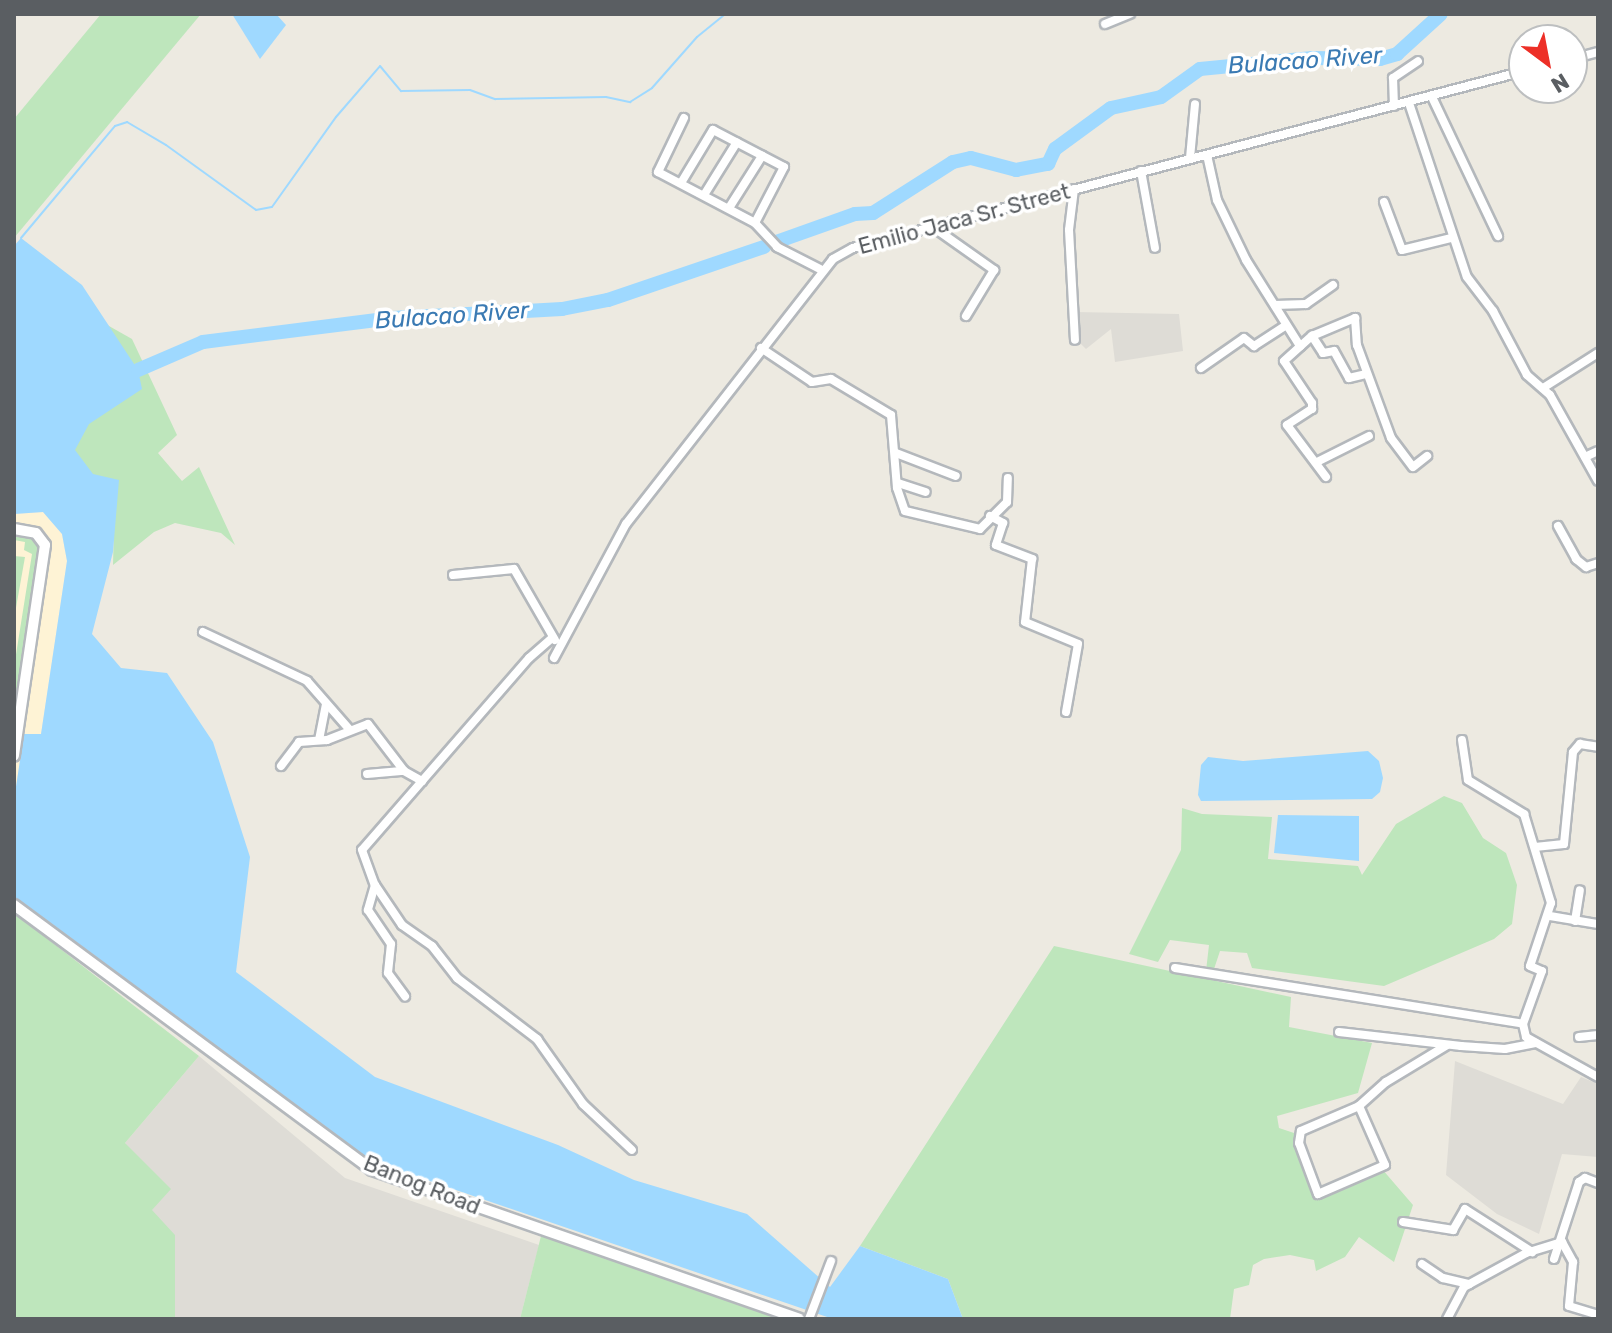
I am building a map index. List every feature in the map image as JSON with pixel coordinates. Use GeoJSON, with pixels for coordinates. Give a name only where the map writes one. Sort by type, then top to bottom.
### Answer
{"type":"FeatureCollection","features":[{"type":"Feature","properties":{"kind":"street"},"geometry":{"type":"LineString","coordinates":[[1105,24],[1130,14]]}},
{"type":"Feature","properties":{"kind":"street"},"geometry":{"type":"LineString","coordinates":[[1394,106],[1393,78],[1418,61]]}},
{"type":"Feature","properties":{"kind":"street","name":"Emilio Jaca Sr. Street"},"geometry":{"type":"LineString","coordinates":[[554,658],[556,640],[626,524],[820,269],[853,248],[1508,76]]}},
{"type":"Feature","properties":{"kind":"street"},"geometry":{"type":"LineString","coordinates":[[1432,97],[1498,236]]}},
{"type":"Feature","properties":{"kind":"street"},"geometry":{"type":"LineString","coordinates":[[1409,103],[1451,238],[1470,283],[1493,311],[1527,375],[1543,388],[1598,481]]}},
{"type":"Feature","properties":{"kind":"street"},"geometry":{"type":"LineString","coordinates":[[1190,158],[1195,104]]}},
{"type":"Feature","properties":{"kind":"street"},"geometry":{"type":"LineString","coordinates":[[684,118],[657,169],[755,223],[777,247],[820,269]]}},
{"type":"Feature","properties":{"kind":"street"},"geometry":{"type":"LineString","coordinates":[[681,183],[713,130],[737,142],[785,169],[755,223]]}},
{"type":"Feature","properties":{"kind":"street"},"geometry":{"type":"LineString","coordinates":[[704,195],[737,142]]}},
{"type":"Feature","properties":{"kind":"street"},"geometry":{"type":"LineString","coordinates":[[1207,155],[1217,200],[1300,346]]}},
{"type":"Feature","properties":{"kind":"street"},"geometry":{"type":"LineString","coordinates":[[729,208],[762,156]]}},
{"type":"Feature","properties":{"kind":"street"},"geometry":{"type":"LineString","coordinates":[[1141,171],[1155,248]]}},
{"type":"Feature","properties":{"kind":"street"},"geometry":{"type":"LineString","coordinates":[[1074,189],[1069,230],[1075,340]]}},
{"type":"Feature","properties":{"kind":"street"},"geometry":{"type":"LineString","coordinates":[[1384,202],[1402,250],[1451,238]]}},
{"type":"Feature","properties":{"kind":"street"},"geometry":{"type":"LineString","coordinates":[[933,227],[994,270],[966,316]]}},
{"type":"Feature","properties":{"kind":"street"},"geometry":{"type":"LineString","coordinates":[[1275,305],[1306,304],[1333,285]]}},
{"type":"Feature","properties":{"kind":"street"},"geometry":{"type":"LineString","coordinates":[[1326,477],[1287,425],[1312,409],[1284,361],[1312,336],[1355,318],[1367,374],[1391,438],[1408,465],[1413,467],[1427,456]]}},
{"type":"Feature","properties":{"kind":"street"},"geometry":{"type":"LineString","coordinates":[[1201,368],[1244,338],[1254,346],[1286,325]]}},
{"type":"Feature","properties":{"kind":"street"},"geometry":{"type":"LineString","coordinates":[[1312,336],[1323,353],[1334,351],[1349,378],[1367,374]]}},
{"type":"Feature","properties":{"kind":"street"},"geometry":{"type":"LineString","coordinates":[[761,348],[812,382],[831,379],[888,412],[902,508],[910,513],[977,529],[1007,502],[1008,478]]}},
{"type":"Feature","properties":{"kind":"street"},"geometry":{"type":"LineString","coordinates":[[1543,388],[1598,353]]}},
{"type":"Feature","properties":{"kind":"street"},"geometry":{"type":"LineString","coordinates":[[1317,462],[1369,436]]}},
{"type":"Feature","properties":{"kind":"street"},"geometry":{"type":"LineString","coordinates":[[1585,457],[1598,451]]}},
{"type":"Feature","properties":{"kind":"street"},"geometry":{"type":"LineString","coordinates":[[896,453],[956,476]]}},
{"type":"Feature","properties":{"kind":"street"},"geometry":{"type":"LineString","coordinates":[[898,483],[926,492]]}},
{"type":"Feature","properties":{"kind":"street"},"geometry":{"type":"LineString","coordinates":[[990,516],[1003,523],[996,545],[1032,559],[1023,620],[1078,644],[1066,712]]}},
{"type":"Feature","properties":{"kind":"street"},"geometry":{"type":"LineString","coordinates":[[1558,526],[1576,559],[1586,567],[1598,563]]}},
{"type":"Feature","properties":{"kind":"street"},"geometry":{"type":"LineString","coordinates":[[14,529],[36,533],[45,545],[14,756]]}},
{"type":"Feature","properties":{"kind":"street"},"geometry":{"type":"LineString","coordinates":[[453,575],[514,569],[556,640],[363,844],[375,885],[402,925],[432,946],[457,978],[537,1039],[583,1104],[632,1150]]}},
{"type":"Feature","properties":{"kind":"street"},"geometry":{"type":"LineString","coordinates":[[203,632],[262,663],[294,673],[313,685],[349,729]]}},
{"type":"Feature","properties":{"kind":"street"},"geometry":{"type":"LineString","coordinates":[[319,740],[326,704]]}},
{"type":"Feature","properties":{"kind":"street"},"geometry":{"type":"LineString","coordinates":[[281,766],[299,742],[319,740],[368,724],[404,771],[422,781]]}},
{"type":"Feature","properties":{"kind":"street"},"geometry":{"type":"LineString","coordinates":[[1462,740],[1468,780],[1520,808],[1535,847],[1550,916],[1530,966],[1542,971],[1523,1024],[1526,1037],[1598,1077]]}},
{"type":"Feature","properties":{"kind":"street"},"geometry":{"type":"LineString","coordinates":[[1535,847],[1564,844],[1573,752],[1580,744],[1598,747]]}},
{"type":"Feature","properties":{"kind":"street"},"geometry":{"type":"LineString","coordinates":[[367,774],[404,771]]}},
{"type":"Feature","properties":{"kind":"street"},"geometry":{"type":"LineString","coordinates":[[375,885],[368,910],[391,944],[388,973],[405,996]]}},
{"type":"Feature","properties":{"kind":"street"},"geometry":{"type":"LineString","coordinates":[[1575,921],[1580,890]]}},
{"type":"Feature","properties":{"kind":"street","name":"Banog Road"},"geometry":{"type":"LineString","coordinates":[[14,905],[372,1170],[799,1319]]}},
{"type":"Feature","properties":{"kind":"street"},"geometry":{"type":"LineString","coordinates":[[1550,916],[1598,924]]}},
{"type":"Feature","properties":{"kind":"street"},"geometry":{"type":"LineString","coordinates":[[1175,968],[1523,1024]]}},
{"type":"Feature","properties":{"kind":"street"},"geometry":{"type":"LineString","coordinates":[[1339,1032],[1505,1049],[1536,1043]]}},
{"type":"Feature","properties":{"kind":"street"},"geometry":{"type":"LineString","coordinates":[[1579,1037],[1598,1035]]}},
{"type":"Feature","properties":{"kind":"street"},"geometry":{"type":"LineString","coordinates":[[1359,1106],[1385,1165],[1318,1194],[1299,1134],[1359,1106],[1386,1082],[1447,1045]]}},
{"type":"Feature","properties":{"kind":"street"},"geometry":{"type":"LineString","coordinates":[[1554,1259],[1579,1182],[1585,1178],[1598,1183]]}},
{"type":"Feature","properties":{"kind":"street"},"geometry":{"type":"LineString","coordinates":[[1403,1222],[1453,1230],[1465,1209],[1532,1252]]}},
{"type":"Feature","properties":{"kind":"street"},"geometry":{"type":"LineString","coordinates":[[1447,1319],[1470,1284],[1532,1252],[1562,1242]]}},
{"type":"Feature","properties":{"kind":"street"},"geometry":{"type":"LineString","coordinates":[[1562,1242],[1573,1262],[1569,1306],[1598,1315]]}},
{"type":"Feature","properties":{"kind":"street"},"geometry":{"type":"LineString","coordinates":[[811,1316],[831,1261]]}},
{"type":"Feature","properties":{"kind":"street"},"geometry":{"type":"LineString","coordinates":[[1422,1264],[1443,1278],[1470,1284]]}},
{"type":"Feature","properties":{"kind":"shaded area"},"geometry":{"type":"Polygon","coordinates":[[[1075,312],[1179,314],[1183,351],[1115,362],[1111,329],[1086,349],[1077,340],[1075,312]]]}},
{"type":"Feature","properties":{"kind":"shaded area"},"geometry":{"type":"Polygon","coordinates":[[[43,512],[62,534],[67,561],[41,735],[24,734],[14,799],[14,514],[43,512]]]}},
{"type":"Feature","properties":{"kind":"shaded area"},"geometry":{"type":"Polygon","coordinates":[[[199,1056],[345,1178],[539,1245],[520,1319],[175,1319],[175,1236],[151,1210],[125,1143],[199,1056]]]}},
{"type":"Feature","properties":{"kind":"shaded area"},"geometry":{"type":"Polygon","coordinates":[[[1455,1061],[1563,1104],[1581,1077],[1598,1084],[1598,1157],[1562,1154],[1539,1234],[1497,1214],[1446,1175],[1455,1061]]]}},
{"type":"Feature","properties":{"kind":"green space"},"geometry":{"type":"Polygon","coordinates":[[[101,14],[201,14],[14,238],[14,119],[101,14]]]}},
{"type":"Feature","properties":{"kind":"green space"},"geometry":{"type":"Polygon","coordinates":[[[86,313],[132,339],[177,435],[158,453],[182,481],[199,467],[235,545],[221,533],[175,523],[154,532],[113,565],[115,489],[72,463],[86,313]]]}},
{"type":"Feature","properties":{"kind":"green space"},"geometry":{"type":"Polygon","coordinates":[[[14,533],[32,536],[41,549],[14,731],[14,667],[32,554],[24,550],[25,542],[14,540],[14,533]]]}},
{"type":"Feature","properties":{"kind":"green space"},"geometry":{"type":"Polygon","coordinates":[[[14,556],[25,557],[14,619],[14,556]]]}},
{"type":"Feature","properties":{"kind":"green space"},"geometry":{"type":"Polygon","coordinates":[[[1444,796],[1462,803],[1483,838],[1506,853],[1517,885],[1512,924],[1494,939],[1384,986],[1252,968],[1247,953],[1220,951],[1213,972],[1206,971],[1209,945],[1170,940],[1158,962],[1129,954],[1181,850],[1182,808],[1202,814],[1272,817],[1268,859],[1358,866],[1362,875],[1396,824],[1444,796]]]}},
{"type":"Feature","properties":{"kind":"green space"},"geometry":{"type":"Polygon","coordinates":[[[14,913],[199,1056],[125,1143],[171,1189],[152,1210],[175,1235],[175,1319],[14,1319],[14,913]]]}},
{"type":"Feature","properties":{"kind":"green space"},"geometry":{"type":"Polygon","coordinates":[[[1054,946],[1291,997],[1289,1027],[1372,1043],[1358,1093],[1277,1116],[1279,1128],[1294,1133],[1313,1198],[1382,1169],[1413,1205],[1394,1262],[1359,1237],[1345,1257],[1316,1271],[1314,1260],[1290,1255],[1264,1259],[1253,1265],[1249,1285],[1234,1289],[1230,1319],[963,1319],[948,1279],[860,1246],[1054,946]]]}},
{"type":"Feature","properties":{"kind":"green space"},"geometry":{"type":"Polygon","coordinates":[[[542,1236],[779,1319],[520,1319],[542,1236]]]}},
{"type":"Feature","properties":{"kind":"water"},"geometry":{"type":"Polygon","coordinates":[[[232,14],[276,14],[286,25],[260,59],[232,14]]]}},
{"type":"Feature","properties":{"kind":"water"},"geometry":{"type":"Polygon","coordinates":[[[21,238],[82,285],[138,370],[142,389],[89,424],[75,450],[93,474],[119,480],[113,552],[92,634],[121,668],[167,673],[213,742],[250,857],[236,972],[375,1077],[558,1145],[634,1180],[747,1214],[830,1287],[860,1246],[948,1279],[963,1319],[833,1319],[371,1161],[14,898],[14,800],[24,734],[41,734],[67,561],[62,534],[43,512],[14,514],[14,246],[21,238]]]}},
{"type":"Feature","properties":{"kind":"water"},"geometry":{"type":"Polygon","coordinates":[[[1368,751],[1379,761],[1383,778],[1380,792],[1372,799],[1201,801],[1198,795],[1201,765],[1208,757],[1243,761],[1368,751]]]}},
{"type":"Feature","properties":{"kind":"water"},"geometry":{"type":"Polygon","coordinates":[[[1278,815],[1359,816],[1359,861],[1274,853],[1278,815]]]}},
{"type":"Feature","properties":{"kind":"waterway"},"geometry":{"type":"LineString","coordinates":[[21,238],[115,126],[127,122],[166,145],[256,210],[272,207],[336,117],[380,66],[401,91],[470,90],[495,99],[606,97],[630,102],[652,88],[697,37],[725,14]]}},
{"type":"Feature","properties":{"kind":"waterway","name":"Bulacao River"},"geometry":{"type":"LineString","coordinates":[[776,242],[855,214],[873,213],[953,162],[971,158],[1016,170],[1048,164],[1055,149],[1111,108],[1161,97],[1200,69],[1312,58],[1380,59],[1397,54],[1441,14]]}},
{"type":"Feature","properties":{"kind":"waterway","name":"Bulacao River"},"geometry":{"type":"LineString","coordinates":[[138,370],[203,342],[392,318],[562,309],[608,300],[764,247]]}}]}
